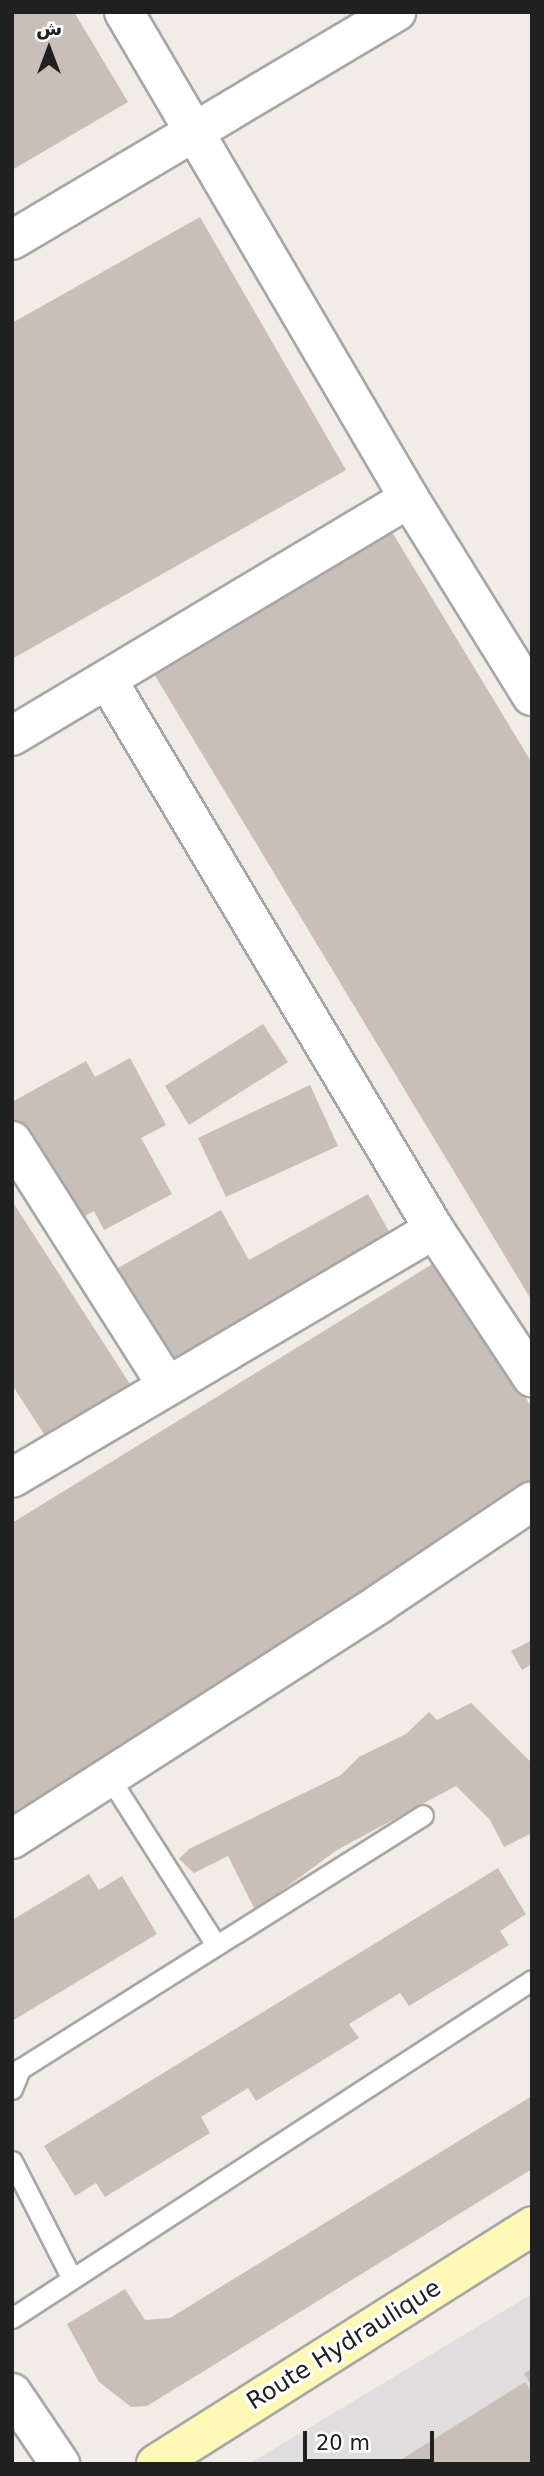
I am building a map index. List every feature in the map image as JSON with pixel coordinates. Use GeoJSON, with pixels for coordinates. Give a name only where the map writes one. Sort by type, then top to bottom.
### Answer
{"type":"FeatureCollection","features":[{"type":"Feature","properties":{"kind":"main road","name":"Route Hydraulique"},"geometry":{"type":"LineString","coordinates":[[156,2464],[532,2226]]}},
{"type":"Feature","properties":{"kind":"street"},"geometry":{"type":"LineString","coordinates":[[124,12],[409,498],[532,696]]}},
{"type":"Feature","properties":{"kind":"street"},"geometry":{"type":"LineString","coordinates":[[12,240],[195,135],[396,12]]}},
{"type":"Feature","properties":{"kind":"street"},"geometry":{"type":"LineString","coordinates":[[12,736],[108,681],[409,498]]}},
{"type":"Feature","properties":{"kind":"street"},"geometry":{"type":"LineString","coordinates":[[108,681],[434,1229],[532,1377]]}},
{"type":"Feature","properties":{"kind":"street"},"geometry":{"type":"LineString","coordinates":[[12,1141],[166,1384]]}},
{"type":"Feature","properties":{"kind":"street"},"geometry":{"type":"LineString","coordinates":[[18,1463],[166,1384],[434,1229]]}},
{"type":"Feature","properties":{"kind":"street"},"geometry":{"type":"LineString","coordinates":[[12,1839],[531,1503]]}},
{"type":"Feature","properties":{"kind":"street"},"geometry":{"type":"LineString","coordinates":[[12,2393],[60,2464]]}},
{"type":"Feature","properties":{"kind":"lane"},"geometry":{"type":"LineString","coordinates":[[109,1777],[216,1945]]}},
{"type":"Feature","properties":{"kind":"lane"},"geometry":{"type":"LineString","coordinates":[[12,2089],[20,2069],[423,1815]]}},
{"type":"Feature","properties":{"kind":"lane"},"geometry":{"type":"LineString","coordinates":[[12,2318],[532,1980]]}},
{"type":"Feature","properties":{"kind":"lane"},"geometry":{"type":"LineString","coordinates":[[12,2161],[72,2279]]}},
{"type":"Feature","properties":{"kind":"shaded area"},"geometry":{"type":"Polygon","coordinates":[[[532,2294],[532,2464],[249,2464],[532,2294]]]}},
{"type":"Feature","properties":{"kind":"building"},"geometry":{"type":"Polygon","coordinates":[[[12,12],[74,12],[128,102],[12,170],[12,12]]]}},
{"type":"Feature","properties":{"kind":"building"},"geometry":{"type":"Polygon","coordinates":[[[200,217],[346,470],[12,659],[12,323],[200,217]]]}},
{"type":"Feature","properties":{"kind":"building"},"geometry":{"type":"Polygon","coordinates":[[[392,532],[532,763],[532,1301],[154,674],[392,532]]]}},
{"type":"Feature","properties":{"kind":"building"},"geometry":{"type":"Polygon","coordinates":[[[263,1024],[288,1062],[189,1125],[165,1086],[263,1024]]]}},
{"type":"Feature","properties":{"kind":"building"},"geometry":{"type":"Polygon","coordinates":[[[130,1058],[166,1125],[141,1138],[172,1194],[104,1230],[94,1211],[63,1228],[12,1135],[12,1102],[86,1061],[95,1077],[130,1058]]]}},
{"type":"Feature","properties":{"kind":"building"},"geometry":{"type":"Polygon","coordinates":[[[310,1085],[338,1146],[226,1197],[198,1138],[310,1085]]]}},
{"type":"Feature","properties":{"kind":"building"},"geometry":{"type":"Polygon","coordinates":[[[368,1194],[404,1258],[172,1385],[109,1273],[221,1210],[249,1260],[368,1194]]]}},
{"type":"Feature","properties":{"kind":"building"},"geometry":{"type":"Polygon","coordinates":[[[12,1201],[130,1384],[46,1437],[12,1385],[12,1201]]]}},
{"type":"Feature","properties":{"kind":"building"},"geometry":{"type":"Polygon","coordinates":[[[439,1260],[532,1408],[532,1508],[12,1827],[12,1523],[439,1260]]]}},
{"type":"Feature","properties":{"kind":"building"},"geometry":{"type":"Polygon","coordinates":[[[532,1640],[532,1664],[522,1670],[511,1651],[532,1640]]]}},
{"type":"Feature","properties":{"kind":"building"},"geometry":{"type":"Polygon","coordinates":[[[471,1703],[532,1763],[532,1833],[504,1847],[490,1820],[456,1786],[337,1850],[255,1910],[228,1856],[194,1873],[179,1859],[189,1849],[341,1775],[359,1757],[406,1734],[429,1712],[437,1720],[471,1703]]]}},
{"type":"Feature","properties":{"kind":"building"},"geometry":{"type":"Polygon","coordinates":[[[498,1868],[526,1914],[500,1931],[509,1945],[409,2006],[400,1993],[349,2024],[359,2038],[256,2101],[248,2088],[201,2117],[210,2133],[105,2197],[96,2183],[75,2196],[44,2146],[498,1868]]]}},
{"type":"Feature","properties":{"kind":"building"},"geometry":{"type":"Polygon","coordinates":[[[89,1874],[99,1890],[122,1876],[157,1934],[12,2021],[12,1920],[89,1874]]]}},
{"type":"Feature","properties":{"kind":"building"},"geometry":{"type":"Polygon","coordinates":[[[532,2096],[532,2169],[147,2406],[131,2407],[99,2382],[67,2324],[125,2289],[145,2320],[170,2318],[532,2096]]]}},
{"type":"Feature","properties":{"kind":"building"},"geometry":{"type":"Polygon","coordinates":[[[532,2368],[532,2386],[524,2374],[532,2368]]]}},
{"type":"Feature","properties":{"kind":"building"},"geometry":{"type":"Polygon","coordinates":[[[525,2382],[532,2392],[532,2464],[405,2464],[402,2459],[525,2382]]]}}]}
